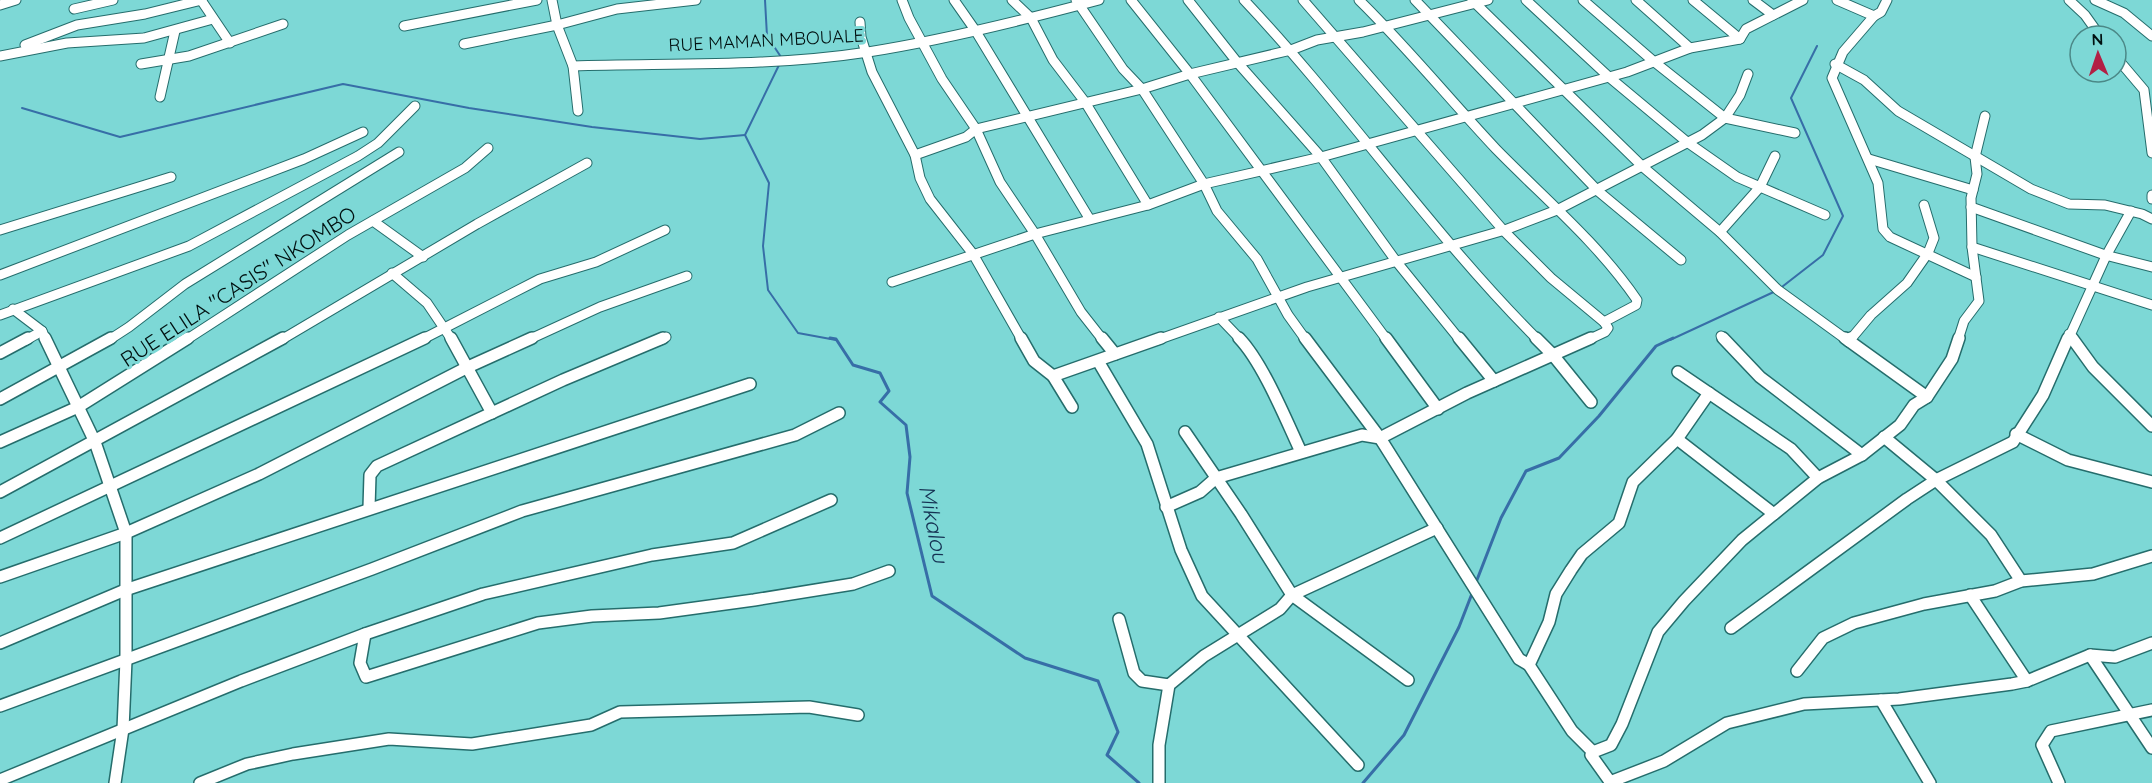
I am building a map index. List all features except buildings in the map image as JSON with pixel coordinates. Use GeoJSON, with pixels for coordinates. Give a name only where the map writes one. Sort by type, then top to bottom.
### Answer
{"type":"FeatureCollection","features":[{"type":"Feature","properties":{"kind":"street"},"geometry":{"type":"LineString","coordinates":[[0,5],[16,0]]}},
{"type":"Feature","properties":{"kind":"street"},"geometry":{"type":"LineString","coordinates":[[73,0],[77,25]]}},
{"type":"Feature","properties":{"kind":"street"},"geometry":{"type":"LineString","coordinates":[[74,9],[113,0]]}},
{"type":"Feature","properties":{"kind":"street"},"geometry":{"type":"LineString","coordinates":[[0,56],[77,25],[145,14],[201,0],[230,43]]}},
{"type":"Feature","properties":{"kind":"street"},"geometry":{"type":"LineString","coordinates":[[404,26],[537,0]]}},
{"type":"Feature","properties":{"kind":"street"},"geometry":{"type":"LineString","coordinates":[[552,0],[557,26],[573,66],[578,111]]}},
{"type":"Feature","properties":{"kind":"street"},"geometry":{"type":"LineString","coordinates":[[464,44],[557,26],[638,6],[696,0]]}},
{"type":"Feature","properties":{"kind":"street"},"geometry":{"type":"LineString","coordinates":[[902,0],[909,18],[942,79],[976,129],[1000,182],[1035,234],[1081,312],[1115,354]]}},
{"type":"Feature","properties":{"kind":"street"},"geometry":{"type":"LineString","coordinates":[[954,0],[1029,117],[1089,218]]}},
{"type":"Feature","properties":{"kind":"street"},"geometry":{"type":"LineString","coordinates":[[1012,0],[1031,18],[1053,60],[1085,102],[1148,205]]}},
{"type":"Feature","properties":{"kind":"street","name":"RUE MAMAN MBOUALE"},"geometry":{"type":"LineString","coordinates":[[573,66],[782,60],[868,52],[1031,18],[1077,2],[1099,0]]}},
{"type":"Feature","properties":{"kind":"street"},"geometry":{"type":"LineString","coordinates":[[1131,0],[1190,74],[1438,409]]}},
{"type":"Feature","properties":{"kind":"street"},"geometry":{"type":"LineString","coordinates":[[1188,0],[1237,62],[1321,157],[1396,261],[1494,381]]}},
{"type":"Feature","properties":{"kind":"street"},"geometry":{"type":"LineString","coordinates":[[1244,0],[1291,50],[1495,297],[1553,355],[1591,402]]}},
{"type":"Feature","properties":{"kind":"street"},"geometry":{"type":"LineString","coordinates":[[1166,507],[1200,492],[1216,478],[1362,435],[1380,438],[1494,381],[1605,332],[1608,328],[1537,264],[1505,230],[1303,0]]}},
{"type":"Feature","properties":{"kind":"street"},"geometry":{"type":"LineString","coordinates":[[1359,0],[1387,27],[1465,116],[1604,255],[1637,300],[1636,305],[1604,322]]}},
{"type":"Feature","properties":{"kind":"street"},"geometry":{"type":"LineString","coordinates":[[1415,0],[1598,191],[1681,260]]}},
{"type":"Feature","properties":{"kind":"street"},"geometry":{"type":"LineString","coordinates":[[915,155],[966,137],[976,129],[1142,89],[1190,74],[1291,50],[1317,40],[1387,27],[1488,0]]}},
{"type":"Feature","properties":{"kind":"street"},"geometry":{"type":"LineString","coordinates":[[1526,0],[1609,77],[1687,142],[1731,173],[1825,215]]}},
{"type":"Feature","properties":{"kind":"street"},"geometry":{"type":"LineString","coordinates":[[1583,0],[1652,60],[1725,118],[1795,133]]}},
{"type":"Feature","properties":{"kind":"street"},"geometry":{"type":"LineString","coordinates":[[1636,0],[1690,48]]}},
{"type":"Feature","properties":{"kind":"street"},"geometry":{"type":"LineString","coordinates":[[1692,0],[1740,39]]}},
{"type":"Feature","properties":{"kind":"street"},"geometry":{"type":"LineString","coordinates":[[1753,0],[1773,15]]}},
{"type":"Feature","properties":{"kind":"street"},"geometry":{"type":"LineString","coordinates":[[892,282],[1035,234],[1089,218],[1148,205],[1204,184],[1321,157],[1627,72],[1652,60],[1690,48],[1740,39],[1746,29],[1803,0]]}},
{"type":"Feature","properties":{"kind":"street"},"geometry":{"type":"LineString","coordinates":[[1837,0],[1874,16]]}},
{"type":"Feature","properties":{"kind":"street"},"geometry":{"type":"LineString","coordinates":[[1887,0],[1881,12],[1874,16],[1844,48],[1835,64],[1832,78],[1878,183],[1883,230],[1890,237],[1928,252],[1976,277]]}},
{"type":"Feature","properties":{"kind":"street"},"geometry":{"type":"LineString","coordinates":[[2069,0],[2091,24]]}},
{"type":"Feature","properties":{"kind":"street"},"geometry":{"type":"LineString","coordinates":[[2095,0],[2124,13],[2152,36]]}},
{"type":"Feature","properties":{"kind":"street"},"geometry":{"type":"LineString","coordinates":[[1077,2],[1123,69],[1142,89],[1204,184],[1217,211],[1257,259],[1277,297],[1380,438],[1519,659],[1529,665],[1572,731],[1593,752]]}},
{"type":"Feature","properties":{"kind":"street"},"geometry":{"type":"LineString","coordinates":[[1474,2],[1562,90],[1643,166],[1720,232],[1778,290],[1927,397]]}},
{"type":"Feature","properties":{"kind":"street"},"geometry":{"type":"LineString","coordinates":[[0,56],[67,43],[135,39],[175,31],[213,19]]}},
{"type":"Feature","properties":{"kind":"street"},"geometry":{"type":"LineString","coordinates":[[860,22],[861,37],[868,52],[872,72],[915,155],[920,178],[930,199],[973,254],[1034,361],[1053,376],[1072,407]]}},
{"type":"Feature","properties":{"kind":"street"},"geometry":{"type":"LineString","coordinates":[[141,64],[230,43],[283,24]]}},
{"type":"Feature","properties":{"kind":"street"},"geometry":{"type":"LineString","coordinates":[[160,97],[175,31]]}},
{"type":"Feature","properties":{"kind":"street"},"geometry":{"type":"LineString","coordinates":[[1835,64],[1864,80],[1899,111],[2031,189],[2069,204],[2095,204],[2131,211],[2152,219]]}},
{"type":"Feature","properties":{"kind":"street"},"geometry":{"type":"LineString","coordinates":[[2128,69],[2148,90],[2152,153]]}},
{"type":"Feature","properties":{"kind":"street"},"geometry":{"type":"LineString","coordinates":[[1053,376],[1277,297],[1450,244],[1505,230],[1557,210],[1598,191],[1702,135],[1725,118],[1740,95],[1748,74]]}},
{"type":"Feature","properties":{"kind":"street"},"geometry":{"type":"LineString","coordinates":[[0,315],[189,246],[358,156],[378,143],[415,106]]}},
{"type":"Feature","properties":{"kind":"street"},"geometry":{"type":"LineString","coordinates":[[1593,752],[1611,745],[1658,632],[1684,601],[1742,540],[1818,478],[1862,455],[1896,428],[1914,405],[1927,397],[1952,358],[1968,313],[1980,301],[1972,247],[1971,207],[1977,174],[1975,157],[1985,116]]}},
{"type":"Feature","properties":{"kind":"street"},"geometry":{"type":"LineString","coordinates":[[0,275],[304,159],[363,132]]}},
{"type":"Feature","properties":{"kind":"street","name":"RUE ELILA \"CASIS\" NKOMBO"},"geometry":{"type":"LineString","coordinates":[[0,442],[78,407],[119,383],[373,221],[465,168],[488,148]]}},
{"type":"Feature","properties":{"kind":"street"},"geometry":{"type":"LineString","coordinates":[[0,399],[129,327],[185,284],[399,152]]}},
{"type":"Feature","properties":{"kind":"street"},"geometry":{"type":"LineString","coordinates":[[1720,232],[1760,187],[1774,156]]}},
{"type":"Feature","properties":{"kind":"street"},"geometry":{"type":"LineString","coordinates":[[1869,159],[1973,189]]}},
{"type":"Feature","properties":{"kind":"street"},"geometry":{"type":"LineString","coordinates":[[0,492],[297,330],[511,203],[587,163]]}},
{"type":"Feature","properties":{"kind":"street"},"geometry":{"type":"LineString","coordinates":[[0,230],[171,177]]}},
{"type":"Feature","properties":{"kind":"street"},"geometry":{"type":"LineString","coordinates":[[1849,340],[1871,315],[1907,283],[1928,252],[1934,238],[1924,205]]}},
{"type":"Feature","properties":{"kind":"street"},"geometry":{"type":"LineString","coordinates":[[1971,207],[2105,255],[2152,267]]}},
{"type":"Feature","properties":{"kind":"street"},"geometry":{"type":"LineString","coordinates":[[1731,628],[1936,480],[2013,442],[2016,434],[2041,399],[2105,255],[2131,211]]}},
{"type":"Feature","properties":{"kind":"street"},"geometry":{"type":"LineString","coordinates":[[373,221],[423,257]]}},
{"type":"Feature","properties":{"kind":"street"},"geometry":{"type":"LineString","coordinates":[[0,538],[446,328],[540,279],[596,262],[665,230]]}},
{"type":"Feature","properties":{"kind":"street"},"geometry":{"type":"LineString","coordinates":[[1972,247],[2152,305]]}},
{"type":"Feature","properties":{"kind":"street"},"geometry":{"type":"LineString","coordinates":[[392,273],[427,303],[446,328],[492,413]]}},
{"type":"Feature","properties":{"kind":"street"},"geometry":{"type":"LineString","coordinates":[[0,577],[126,533],[259,474],[468,366],[600,307],[687,276]]}},
{"type":"Feature","properties":{"kind":"street"},"geometry":{"type":"LineString","coordinates":[[14,309],[42,331],[95,442],[126,533],[126,660],[123,729],[115,783]]}},
{"type":"Feature","properties":{"kind":"street"},"geometry":{"type":"LineString","coordinates":[[1219,318],[1246,345],[1274,395],[1301,453]]}},
{"type":"Feature","properties":{"kind":"street"},"geometry":{"type":"LineString","coordinates":[[0,353],[42,331]]}},
{"type":"Feature","properties":{"kind":"street"},"geometry":{"type":"LineString","coordinates":[[2069,334],[2093,367],[2152,426]]}},
{"type":"Feature","properties":{"kind":"street"},"geometry":{"type":"LineString","coordinates":[[1721,336],[1760,377],[1862,455]]}},
{"type":"Feature","properties":{"kind":"street"},"geometry":{"type":"LineString","coordinates":[[369,508],[372,469],[492,413],[666,337]]}},
{"type":"Feature","properties":{"kind":"street"},"geometry":{"type":"LineString","coordinates":[[1098,361],[1148,444],[1184,559],[1202,596],[1358,765]]}},
{"type":"Feature","properties":{"kind":"street"},"geometry":{"type":"LineString","coordinates":[[1678,372],[1791,449],[1818,478]]}},
{"type":"Feature","properties":{"kind":"street"},"geometry":{"type":"LineString","coordinates":[[0,643],[125,590],[750,384]]}},
{"type":"Feature","properties":{"kind":"street"},"geometry":{"type":"LineString","coordinates":[[1529,665],[1549,622],[1556,594],[1571,570],[1582,554],[1619,523],[1633,482],[1677,439],[1709,393]]}},
{"type":"Feature","properties":{"kind":"street"},"geometry":{"type":"LineString","coordinates":[[0,706],[372,570],[522,511],[795,435],[839,413]]}},
{"type":"Feature","properties":{"kind":"street"},"geometry":{"type":"LineString","coordinates":[[1185,432],[1292,595],[1408,680]]}},
{"type":"Feature","properties":{"kind":"street"},"geometry":{"type":"LineString","coordinates":[[2016,434],[2068,460],[2152,482]]}},
{"type":"Feature","properties":{"kind":"street"},"geometry":{"type":"LineString","coordinates":[[1884,437],[1936,480],[1991,535],[2021,581]]}},
{"type":"Feature","properties":{"kind":"street"},"geometry":{"type":"LineString","coordinates":[[1677,439],[1774,514]]}},
{"type":"Feature","properties":{"kind":"street"},"geometry":{"type":"LineString","coordinates":[[0,780],[241,681],[364,634],[494,591],[652,555],[733,543],[831,500]]}},
{"type":"Feature","properties":{"kind":"street"},"geometry":{"type":"LineString","coordinates":[[1159,783],[1160,736],[1169,685],[1204,656],[1280,609],[1292,595],[1437,528]]}},
{"type":"Feature","properties":{"kind":"street"},"geometry":{"type":"LineString","coordinates":[[1797,671],[1823,638],[1854,623],[1924,604],[1995,591],[2021,581],[2093,574],[2152,556]]}},
{"type":"Feature","properties":{"kind":"street"},"geometry":{"type":"LineString","coordinates":[[364,634],[360,660],[361,670],[362,674],[372,676],[538,623],[592,616],[659,613],[754,600],[853,584],[889,571]]}},
{"type":"Feature","properties":{"kind":"street"},"geometry":{"type":"LineString","coordinates":[[1970,595],[2027,681]]}},
{"type":"Feature","properties":{"kind":"street"},"geometry":{"type":"LineString","coordinates":[[1119,619],[1134,673],[1142,681],[1169,685]]}},
{"type":"Feature","properties":{"kind":"street"},"geometry":{"type":"LineString","coordinates":[[1593,752],[1591,755],[1611,782],[1664,760],[1727,723],[1804,704],[1881,700],[2027,681],[2090,655],[2115,657],[2152,643]]}},
{"type":"Feature","properties":{"kind":"street"},"geometry":{"type":"LineString","coordinates":[[2090,655],[2152,748]]}},
{"type":"Feature","properties":{"kind":"street"},"geometry":{"type":"LineString","coordinates":[[1881,700],[1930,783]]}},
{"type":"Feature","properties":{"kind":"street"},"geometry":{"type":"LineString","coordinates":[[200,783],[247,764],[293,753],[389,739],[472,744],[545,730],[591,725],[620,712],[809,707],[858,715]]}},
{"type":"Feature","properties":{"kind":"street"},"geometry":{"type":"LineString","coordinates":[[2059,783],[2042,745],[2051,731],[2152,710]]}},
{"type":"Feature","properties":{"kind":"waterway","name":"Mikalou"},"geometry":{"type":"LineString","coordinates":[[765,0],[767,36],[781,57]]}},
{"type":"Feature","properties":{"kind":"waterway"},"geometry":{"type":"LineString","coordinates":[[1670,340],[1778,290],[1823,255],[1843,216],[1791,98],[1817,46]]}},
{"type":"Feature","properties":{"kind":"waterway","name":"Mikalou"},"geometry":{"type":"LineString","coordinates":[[745,135],[780,63]]}},
{"type":"Feature","properties":{"kind":"waterway"},"geometry":{"type":"LineString","coordinates":[[22,108],[120,137],[343,84],[469,108],[592,127],[700,139],[745,135]]}},
{"type":"Feature","properties":{"kind":"waterway","name":"Mikalou"},"geometry":{"type":"LineString","coordinates":[[745,135],[769,183],[763,246],[768,290],[798,333],[836,340]]}},
{"type":"Feature","properties":{"kind":"waterway","name":"Mikalou"},"geometry":{"type":"LineString","coordinates":[[830,338],[836,339],[853,365],[880,373],[889,391],[880,402],[906,425],[910,457],[907,493],[932,596],[1025,658],[1098,681],[1118,732],[1107,755],[1139,783]]}},
{"type":"Feature","properties":{"kind":"waterway"},"geometry":{"type":"LineString","coordinates":[[1475,585],[1501,518],[1526,471],[1559,458],[1599,416],[1656,346],[1673,338]]}},
{"type":"Feature","properties":{"kind":"waterway"},"geometry":{"type":"LineString","coordinates":[[1363,783],[1404,735],[1459,627],[1473,591]]}}]}
